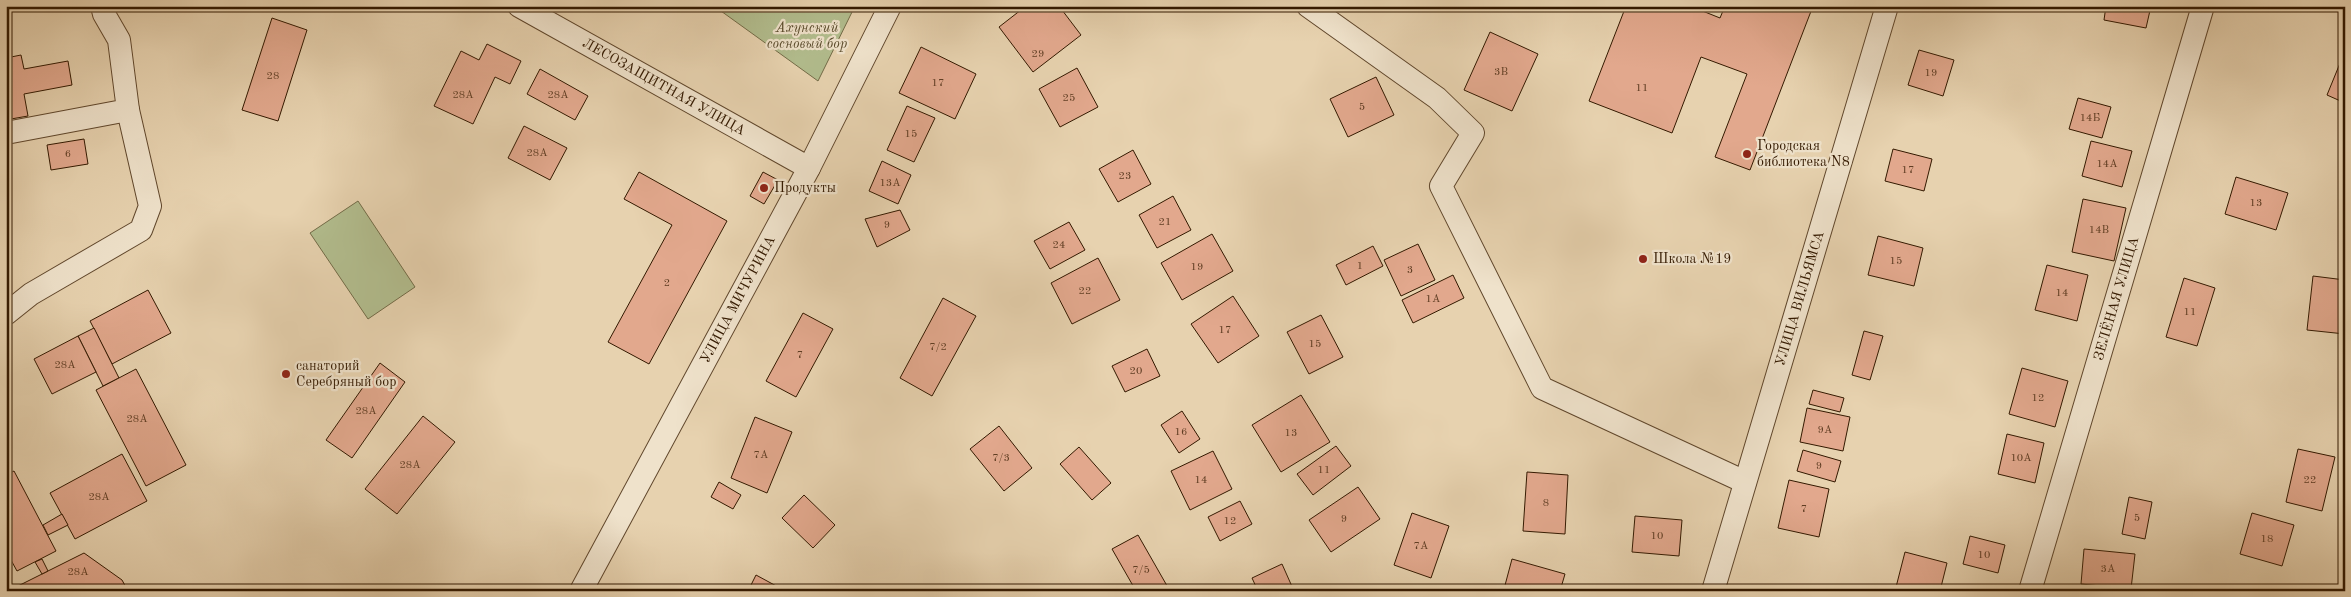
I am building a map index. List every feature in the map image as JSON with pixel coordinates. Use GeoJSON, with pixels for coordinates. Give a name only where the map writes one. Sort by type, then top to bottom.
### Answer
{"type":"FeatureCollection","features":[{"type":"Feature","properties":{"kind":"street"},"geometry":{"type":"LineString","coordinates":[[6,314],[31,294],[141,230],[150,206],[128,110],[119,40],[104,14],[102,6]]}},
{"type":"Feature","properties":{"kind":"street","name":"ЛЕСОЗАЩИТНАЯ УЛИЦА"},"geometry":{"type":"LineString","coordinates":[[519,6],[809,168]]}},
{"type":"Feature","properties":{"kind":"street","name":"УЛИЦА МИЧУРИНА"},"geometry":{"type":"LineString","coordinates":[[581,591],[809,168],[890,6]]}},
{"type":"Feature","properties":{"kind":"street"},"geometry":{"type":"LineString","coordinates":[[1308,6],[1437,98],[1473,133],[1440,186],[1542,388],[1745,482]]}},
{"type":"Feature","properties":{"kind":"street","name":"УЛИЦА ВИЛЬЯМСА"},"geometry":{"type":"LineString","coordinates":[[1713,591],[1887,6]]}},
{"type":"Feature","properties":{"kind":"street","name":"ЗЕЛЁНАЯ УЛИЦА"},"geometry":{"type":"LineString","coordinates":[[2030,591],[2203,6]]}},
{"type":"Feature","properties":{"kind":"street"},"geometry":{"type":"LineString","coordinates":[[6,133],[128,110]]}},
{"type":"Feature","properties":{"kind":"green space","name":"Ахунский сосновый бор"},"geometry":{"type":"Polygon","coordinates":[[[714,6],[855,6],[818,81],[714,6]]]}},
{"type":"Feature","properties":{"kind":"green space"},"geometry":{"type":"Polygon","coordinates":[[[358,201],[415,287],[368,319],[310,233],[358,201]]]}},
{"type":"Feature","properties":{"kind":"building"},"geometry":{"type":"Polygon","coordinates":[[[1026,6],[1059,6],[1081,35],[1033,72],[999,27],[1026,6]]]}},
{"type":"Feature","properties":{"kind":"building"},"geometry":{"type":"Polygon","coordinates":[[[1626,6],[1690,6],[1720,18],[1725,6],[1813,6],[1750,170],[1715,157],[1747,74],[1701,57],[1672,133],[1589,101],[1626,6]]]}},
{"type":"Feature","properties":{"kind":"building"},"geometry":{"type":"Polygon","coordinates":[[[2106,6],[2151,6],[2146,28],[2104,20],[2106,6]]]}},
{"type":"Feature","properties":{"kind":"building"},"geometry":{"type":"Polygon","coordinates":[[[272,18],[307,30],[278,121],[242,110],[272,18]]]}},
{"type":"Feature","properties":{"kind":"building"},"geometry":{"type":"Polygon","coordinates":[[[1490,32],[1538,54],[1512,111],[1464,90],[1490,32]]]}},
{"type":"Feature","properties":{"kind":"building"},"geometry":{"type":"Polygon","coordinates":[[[487,44],[521,61],[510,84],[495,77],[473,124],[434,106],[461,51],[479,60],[487,44]]]}},
{"type":"Feature","properties":{"kind":"building"},"geometry":{"type":"Polygon","coordinates":[[[921,47],[976,74],[955,119],[899,93],[921,47]]]}},
{"type":"Feature","properties":{"kind":"building"},"geometry":{"type":"Polygon","coordinates":[[[1919,50],[1954,60],[1943,96],[1908,85],[1919,50]]]}},
{"type":"Feature","properties":{"kind":"building"},"geometry":{"type":"Polygon","coordinates":[[[2345,51],[2345,103],[2327,95],[2345,51]]]}},
{"type":"Feature","properties":{"kind":"building"},"geometry":{"type":"Polygon","coordinates":[[[21,55],[24,69],[68,61],[72,85],[24,94],[28,116],[11,119],[6,92],[6,58],[21,55]]]}},
{"type":"Feature","properties":{"kind":"building"},"geometry":{"type":"Polygon","coordinates":[[[1077,68],[1098,107],[1060,127],[1039,89],[1077,68]]]}},
{"type":"Feature","properties":{"kind":"building"},"geometry":{"type":"Polygon","coordinates":[[[540,69],[588,96],[575,120],[527,94],[540,69]]]}},
{"type":"Feature","properties":{"kind":"building"},"geometry":{"type":"Polygon","coordinates":[[[1376,77],[1394,115],[1348,137],[1330,99],[1376,77]]]}},
{"type":"Feature","properties":{"kind":"building"},"geometry":{"type":"Polygon","coordinates":[[[2078,98],[2111,107],[2102,138],[2069,129],[2078,98]]]}},
{"type":"Feature","properties":{"kind":"building"},"geometry":{"type":"Polygon","coordinates":[[[907,106],[935,118],[914,162],[887,150],[907,106]]]}},
{"type":"Feature","properties":{"kind":"building"},"geometry":{"type":"Polygon","coordinates":[[[524,126],[567,148],[550,180],[508,158],[524,126]]]}},
{"type":"Feature","properties":{"kind":"building"},"geometry":{"type":"Polygon","coordinates":[[[84,139],[88,164],[51,170],[47,145],[84,139]]]}},
{"type":"Feature","properties":{"kind":"building"},"geometry":{"type":"Polygon","coordinates":[[[2091,141],[2132,151],[2122,187],[2082,176],[2091,141]]]}},
{"type":"Feature","properties":{"kind":"building"},"geometry":{"type":"Polygon","coordinates":[[[1893,149],[1932,159],[1924,191],[1885,181],[1893,149]]]}},
{"type":"Feature","properties":{"kind":"building"},"geometry":{"type":"Polygon","coordinates":[[[1133,150],[1151,184],[1118,202],[1099,169],[1133,150]]]}},
{"type":"Feature","properties":{"kind":"building"},"geometry":{"type":"Polygon","coordinates":[[[882,161],[911,175],[898,204],[869,191],[882,161]]]}},
{"type":"Feature","properties":{"kind":"building"},"geometry":{"type":"Polygon","coordinates":[[[639,172],[727,221],[649,364],[608,342],[672,225],[624,199],[639,172]]]}},
{"type":"Feature","properties":{"kind":"building","name":"Продукты"},"geometry":{"type":"Polygon","coordinates":[[[763,172],[778,180],[764,204],[750,196],[763,172]]]}},
{"type":"Feature","properties":{"kind":"building"},"geometry":{"type":"Polygon","coordinates":[[[2236,177],[2288,193],[2276,230],[2225,214],[2236,177]]]}},
{"type":"Feature","properties":{"kind":"building"},"geometry":{"type":"Polygon","coordinates":[[[1173,196],[1191,230],[1157,248],[1139,215],[1173,196]]]}},
{"type":"Feature","properties":{"kind":"building"},"geometry":{"type":"Polygon","coordinates":[[[2083,199],[2126,208],[2114,261],[2072,252],[2083,199]]]}},
{"type":"Feature","properties":{"kind":"building"},"geometry":{"type":"Polygon","coordinates":[[[900,210],[910,230],[877,247],[865,219],[900,210]]]}},
{"type":"Feature","properties":{"kind":"building"},"geometry":{"type":"Polygon","coordinates":[[[1069,222],[1085,250],[1050,269],[1034,241],[1069,222]]]}},
{"type":"Feature","properties":{"kind":"building"},"geometry":{"type":"Polygon","coordinates":[[[1212,234],[1233,271],[1182,300],[1161,263],[1212,234]]]}},
{"type":"Feature","properties":{"kind":"building"},"geometry":{"type":"Polygon","coordinates":[[[1878,236],[1923,248],[1914,286],[1868,275],[1878,236]]]}},
{"type":"Feature","properties":{"kind":"building"},"geometry":{"type":"Polygon","coordinates":[[[1418,244],[1435,280],[1401,296],[1384,260],[1418,244]]]}},
{"type":"Feature","properties":{"kind":"building"},"geometry":{"type":"Polygon","coordinates":[[[1373,246],[1383,266],[1346,285],[1336,265],[1373,246]]]}},
{"type":"Feature","properties":{"kind":"building"},"geometry":{"type":"Polygon","coordinates":[[[1098,258],[1120,300],[1072,324],[1051,283],[1098,258]]]}},
{"type":"Feature","properties":{"kind":"building"},"geometry":{"type":"Polygon","coordinates":[[[2047,265],[2088,275],[2077,321],[2035,310],[2047,265]]]}},
{"type":"Feature","properties":{"kind":"building"},"geometry":{"type":"Polygon","coordinates":[[[1453,275],[1464,298],[1413,323],[1402,300],[1453,275]]]}},
{"type":"Feature","properties":{"kind":"building"},"geometry":{"type":"Polygon","coordinates":[[[2313,276],[2345,280],[2345,334],[2307,330],[2313,276]]]}},
{"type":"Feature","properties":{"kind":"building"},"geometry":{"type":"Polygon","coordinates":[[[2184,278],[2215,288],[2197,346],[2166,337],[2184,278]]]}},
{"type":"Feature","properties":{"kind":"building"},"geometry":{"type":"Polygon","coordinates":[[[148,290],[171,333],[112,364],[90,321],[148,290]]]}},
{"type":"Feature","properties":{"kind":"building"},"geometry":{"type":"Polygon","coordinates":[[[1233,296],[1259,336],[1218,363],[1191,324],[1233,296]]]}},
{"type":"Feature","properties":{"kind":"building"},"geometry":{"type":"Polygon","coordinates":[[[943,298],[976,316],[932,396],[900,378],[943,298]]]}},
{"type":"Feature","properties":{"kind":"building"},"geometry":{"type":"Polygon","coordinates":[[[803,313],[833,329],[796,397],[766,381],[803,313]]]}},
{"type":"Feature","properties":{"kind":"building"},"geometry":{"type":"Polygon","coordinates":[[[1321,315],[1343,357],[1309,374],[1287,332],[1321,315]]]}},
{"type":"Feature","properties":{"kind":"building"},"geometry":{"type":"Polygon","coordinates":[[[94,328],[119,378],[103,386],[78,336],[94,328]]]}},
{"type":"Feature","properties":{"kind":"building"},"geometry":{"type":"Polygon","coordinates":[[[1864,331],[1883,336],[1870,380],[1852,375],[1864,331]]]}},
{"type":"Feature","properties":{"kind":"building"},"geometry":{"type":"Polygon","coordinates":[[[78,336],[96,372],[52,394],[34,359],[78,336]]]}},
{"type":"Feature","properties":{"kind":"building"},"geometry":{"type":"Polygon","coordinates":[[[1147,349],[1160,376],[1125,392],[1112,366],[1147,349]]]}},
{"type":"Feature","properties":{"kind":"building"},"geometry":{"type":"Polygon","coordinates":[[[380,363],[405,382],[352,458],[326,440],[380,363]]]}},
{"type":"Feature","properties":{"kind":"building"},"geometry":{"type":"Polygon","coordinates":[[[2022,368],[2068,381],[2055,427],[2009,414],[2022,368]]]}},
{"type":"Feature","properties":{"kind":"building"},"geometry":{"type":"Polygon","coordinates":[[[136,369],[186,465],[146,486],[96,390],[136,369]]]}},
{"type":"Feature","properties":{"kind":"building"},"geometry":{"type":"Polygon","coordinates":[[[1813,390],[1844,398],[1840,412],[1809,404],[1813,390]]]}},
{"type":"Feature","properties":{"kind":"building"},"geometry":{"type":"Polygon","coordinates":[[[1301,395],[1330,442],[1281,472],[1252,425],[1301,395]]]}},
{"type":"Feature","properties":{"kind":"building"},"geometry":{"type":"Polygon","coordinates":[[[1807,408],[1850,417],[1843,451],[1800,442],[1807,408]]]}},
{"type":"Feature","properties":{"kind":"building"},"geometry":{"type":"Polygon","coordinates":[[[1182,411],[1200,439],[1179,453],[1161,425],[1182,411]]]}},
{"type":"Feature","properties":{"kind":"building"},"geometry":{"type":"Polygon","coordinates":[[[423,416],[455,442],[397,514],[365,489],[423,416]]]}},
{"type":"Feature","properties":{"kind":"building"},"geometry":{"type":"Polygon","coordinates":[[[755,417],[792,432],[767,493],[731,478],[755,417]]]}},
{"type":"Feature","properties":{"kind":"building"},"geometry":{"type":"Polygon","coordinates":[[[999,426],[1032,468],[1004,491],[970,449],[999,426]]]}},
{"type":"Feature","properties":{"kind":"building"},"geometry":{"type":"Polygon","coordinates":[[[2007,434],[2044,443],[2035,483],[1998,474],[2007,434]]]}},
{"type":"Feature","properties":{"kind":"building"},"geometry":{"type":"Polygon","coordinates":[[[1336,446],[1351,466],[1313,495],[1297,474],[1336,446]]]}},
{"type":"Feature","properties":{"kind":"building"},"geometry":{"type":"Polygon","coordinates":[[[1079,447],[1111,483],[1092,500],[1060,464],[1079,447]]]}},
{"type":"Feature","properties":{"kind":"building"},"geometry":{"type":"Polygon","coordinates":[[[2298,449],[2335,457],[2322,511],[2286,502],[2298,449]]]}},
{"type":"Feature","properties":{"kind":"building"},"geometry":{"type":"Polygon","coordinates":[[[1803,450],[1841,461],[1835,482],[1797,471],[1803,450]]]}},
{"type":"Feature","properties":{"kind":"building"},"geometry":{"type":"Polygon","coordinates":[[[1213,451],[1232,489],[1190,510],[1171,471],[1213,451]]]}},
{"type":"Feature","properties":{"kind":"building"},"geometry":{"type":"Polygon","coordinates":[[[122,454],[147,501],[75,539],[50,493],[122,454]]]}},
{"type":"Feature","properties":{"kind":"building"},"geometry":{"type":"Polygon","coordinates":[[[14,471],[56,551],[17,571],[6,551],[6,475],[14,471]]]}},
{"type":"Feature","properties":{"kind":"building"},"geometry":{"type":"Polygon","coordinates":[[[1527,472],[1568,475],[1565,534],[1523,531],[1527,472]]]}},
{"type":"Feature","properties":{"kind":"building"},"geometry":{"type":"Polygon","coordinates":[[[1789,480],[1829,489],[1819,537],[1778,528],[1789,480]]]}},
{"type":"Feature","properties":{"kind":"building"},"geometry":{"type":"Polygon","coordinates":[[[719,482],[741,495],[733,509],[711,497],[719,482]]]}},
{"type":"Feature","properties":{"kind":"building"},"geometry":{"type":"Polygon","coordinates":[[[1358,487],[1380,519],[1331,552],[1309,520],[1358,487]]]}},
{"type":"Feature","properties":{"kind":"building"},"geometry":{"type":"Polygon","coordinates":[[[804,495],[835,525],[813,548],[782,518],[804,495]]]}},
{"type":"Feature","properties":{"kind":"building"},"geometry":{"type":"Polygon","coordinates":[[[2129,497],[2152,502],[2145,539],[2122,534],[2129,497]]]}},
{"type":"Feature","properties":{"kind":"building"},"geometry":{"type":"Polygon","coordinates":[[[1240,501],[1252,524],[1220,541],[1208,517],[1240,501]]]}},
{"type":"Feature","properties":{"kind":"building"},"geometry":{"type":"Polygon","coordinates":[[[1412,513],[1449,526],[1431,578],[1394,565],[1412,513]]]}},
{"type":"Feature","properties":{"kind":"building"},"geometry":{"type":"Polygon","coordinates":[[[2252,513],[2294,525],[2282,566],[2240,554],[2252,513]]]}},
{"type":"Feature","properties":{"kind":"building"},"geometry":{"type":"Polygon","coordinates":[[[62,514],[68,525],[48,535],[43,525],[62,514]]]}},
{"type":"Feature","properties":{"kind":"building"},"geometry":{"type":"Polygon","coordinates":[[[1635,516],[1682,520],[1679,556],[1632,552],[1635,516]]]}},
{"type":"Feature","properties":{"kind":"building"},"geometry":{"type":"Polygon","coordinates":[[[1138,535],[1170,591],[1136,591],[1112,549],[1138,535]]]}},
{"type":"Feature","properties":{"kind":"building"},"geometry":{"type":"Polygon","coordinates":[[[1970,536],[2005,545],[1998,573],[1963,564],[1970,536]]]}},
{"type":"Feature","properties":{"kind":"building"},"geometry":{"type":"Polygon","coordinates":[[[2084,549],[2135,554],[2131,589],[2081,584],[2084,549]]]}},
{"type":"Feature","properties":{"kind":"building"},"geometry":{"type":"Polygon","coordinates":[[[1905,552],[1947,563],[1940,591],[1895,591],[1905,552]]]}},
{"type":"Feature","properties":{"kind":"building"},"geometry":{"type":"Polygon","coordinates":[[[84,553],[122,580],[128,591],[8,591],[84,553]]]}},
{"type":"Feature","properties":{"kind":"building"},"geometry":{"type":"Polygon","coordinates":[[[42,559],[48,571],[42,574],[35,562],[42,559]]]}},
{"type":"Feature","properties":{"kind":"building"},"geometry":{"type":"Polygon","coordinates":[[[1512,559],[1565,574],[1560,591],[1511,591],[1504,589],[1512,559]]]}},
{"type":"Feature","properties":{"kind":"building"},"geometry":{"type":"Polygon","coordinates":[[[1282,564],[1294,591],[1258,591],[1252,578],[1282,564]]]}},
{"type":"Feature","properties":{"kind":"building"},"geometry":{"type":"Polygon","coordinates":[[[756,575],[780,588],[785,591],[748,591],[756,575]]]}},
{"type":"Feature","properties":{"kind":"place","name":"Городская библиотека N8"},"geometry":{"type":"Point","coordinates":[1747,154]}},
{"type":"Feature","properties":{"kind":"place","name":"Продукты"},"geometry":{"type":"Point","coordinates":[764,188]}},
{"type":"Feature","properties":{"kind":"place","name":"Школа №19"},"geometry":{"type":"Point","coordinates":[1643,259]}},
{"type":"Feature","properties":{"kind":"place","name":"санаторий Серебряный бор"},"geometry":{"type":"Point","coordinates":[286,374]}}]}
